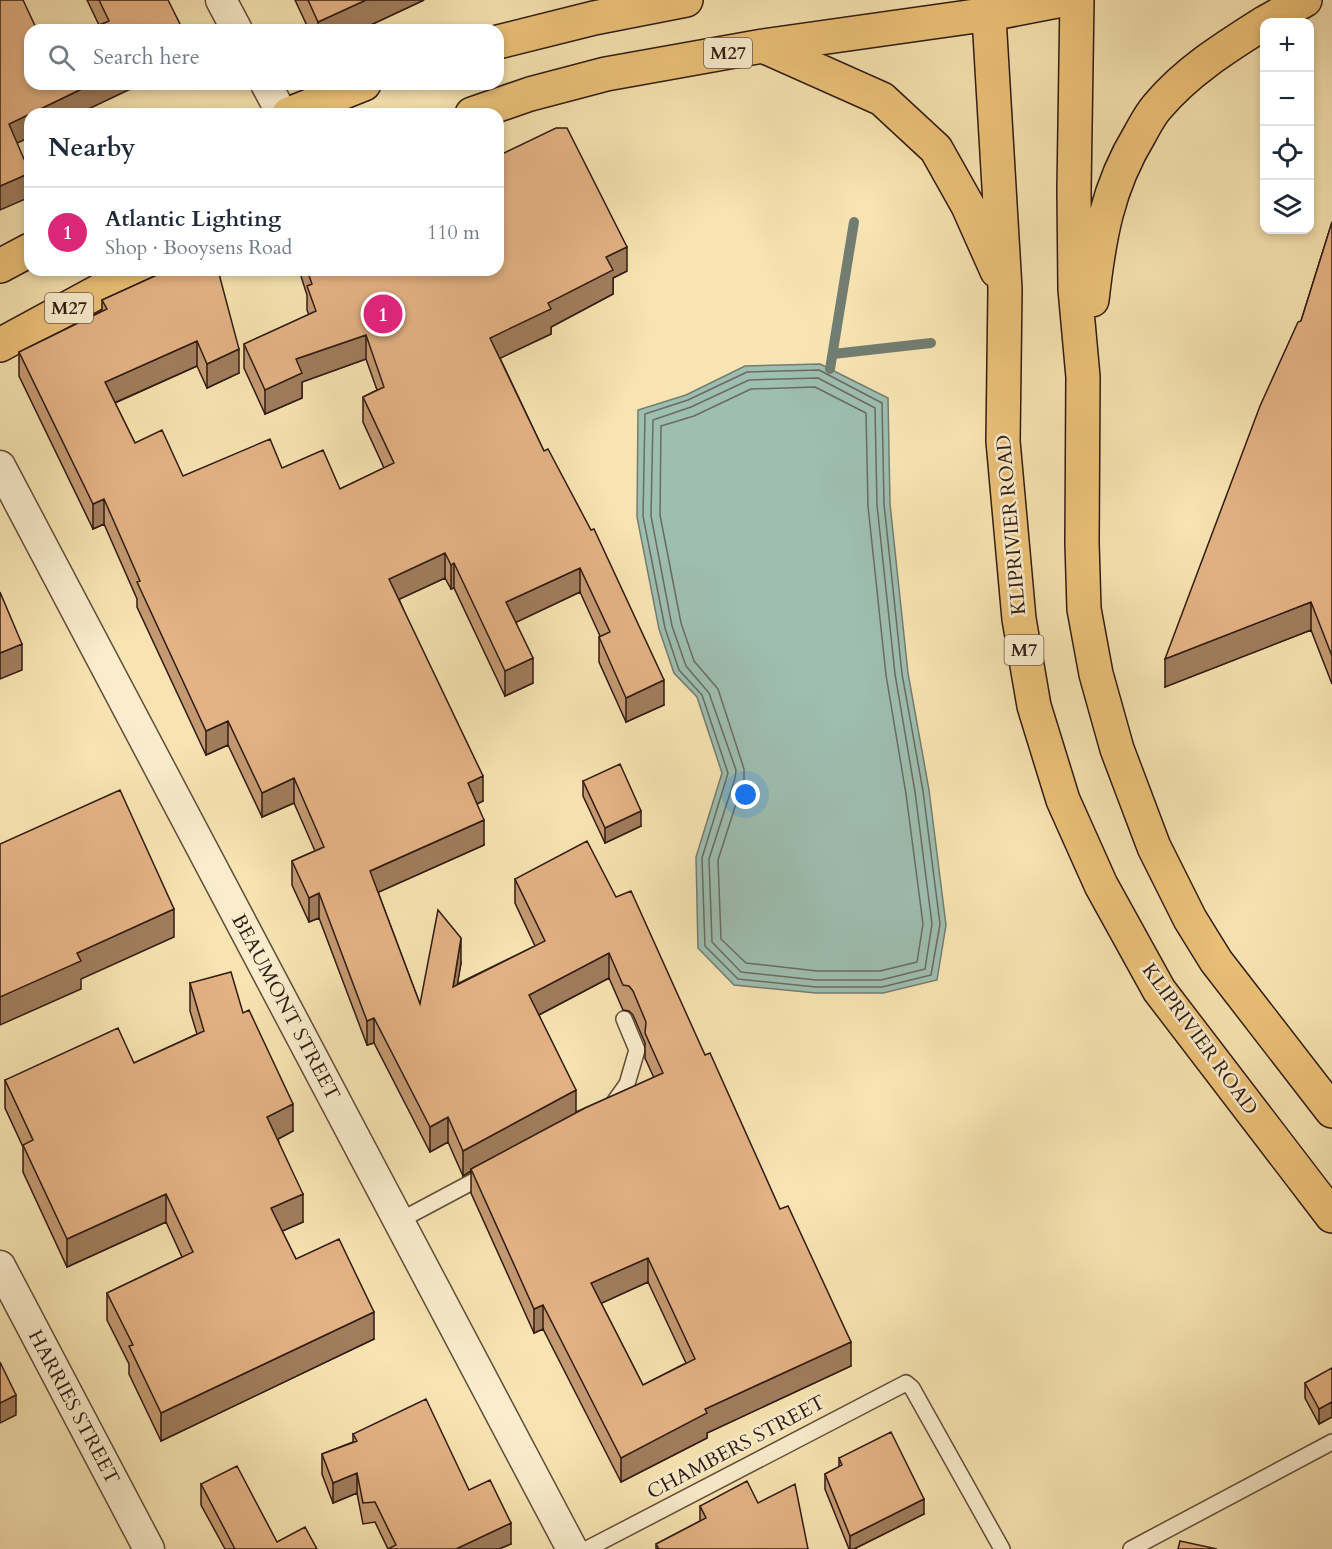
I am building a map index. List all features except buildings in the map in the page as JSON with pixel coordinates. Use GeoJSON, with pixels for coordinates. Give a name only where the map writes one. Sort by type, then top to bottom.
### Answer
{"type":"FeatureCollection","features":[{"type":"Feature","properties":{"kind":"main road"},"geometry":{"type":"LineString","coordinates":[[989,7],[1062,0]]}},
{"type":"Feature","properties":{"kind":"main road"},"geometry":{"type":"LineString","coordinates":[[1077,0],[1074,190],[1075,289],[1083,377],[1082,543],[1084,609],[1096,674],[1117,749],[1154,847],[1190,919],[1216,962],[1332,1111]]}},
{"type":"Feature","properties":{"kind":"main road"},"geometry":{"type":"LineString","coordinates":[[1274,18],[1305,0]]}},
{"type":"Feature","properties":{"kind":"main road"},"geometry":{"type":"LineString","coordinates":[[504,40],[594,18],[677,1]]}},
{"type":"Feature","properties":{"kind":"main road","name":"M27"},"geometry":{"type":"LineString","coordinates":[[489,108],[530,94],[606,74],[989,7]]}},
{"type":"Feature","properties":{"kind":"main road","name":"KLIPRIVIER ROAD"},"geometry":{"type":"LineString","coordinates":[[989,7],[1005,289],[1003,441],[1019,619],[1034,706],[1064,800],[1101,885],[1159,990],[1332,1216]]}},
{"type":"Feature","properties":{"kind":"main road"},"geometry":{"type":"LineString","coordinates":[[1083,377],[1102,229],[1117,177],[1129,152],[1156,109],[1181,82],[1227,46],[1260,26]]}},
{"type":"Feature","properties":{"kind":"main road"},"geometry":{"type":"LineString","coordinates":[[763,46],[882,99],[936,149],[968,206],[1005,289]]}},
{"type":"Feature","properties":{"kind":"main road"},"geometry":{"type":"LineString","coordinates":[[304,108],[349,90]]}},
{"type":"Feature","properties":{"kind":"main road"},"geometry":{"type":"LineString","coordinates":[[0,266],[24,253]]}},
{"type":"Feature","properties":{"kind":"main road","name":"M27"},"geometry":{"type":"LineString","coordinates":[[0,345],[127,276]]}},
{"type":"Feature","properties":{"kind":"street"},"geometry":{"type":"LineString","coordinates":[[221,0],[234,24]]}},
{"type":"Feature","properties":{"kind":"street"},"geometry":{"type":"LineString","coordinates":[[269,90],[279,108]]}},
{"type":"Feature","properties":{"kind":"street","name":"BEAUMONT STREET"},"geometry":{"type":"LineString","coordinates":[[0,466],[572,1549]]}},
{"type":"Feature","properties":{"kind":"street","name":"HARRIES STREET"},"geometry":{"type":"LineString","coordinates":[[0,1266],[149,1549]]}},
{"type":"Feature","properties":{"kind":"lane"},"geometry":{"type":"LineString","coordinates":[[599,1114],[610,1108],[627,1084],[637,1050],[624,1019]]}},
{"type":"Feature","properties":{"kind":"lane"},"geometry":{"type":"LineString","coordinates":[[399,1221],[504,1164]]}},
{"type":"Feature","properties":{"kind":"lane","name":"CHAMBERS STREET"},"geometry":{"type":"LineString","coordinates":[[587,1549],[906,1383],[912,1388],[1002,1549]]}},
{"type":"Feature","properties":{"kind":"lane"},"geometry":{"type":"LineString","coordinates":[[1131,1549],[1332,1442]]}},
{"type":"Feature","properties":{"kind":"water"},"geometry":{"type":"Polygon","coordinates":[[[820,364],[888,398],[890,504],[908,673],[929,790],[946,925],[937,980],[883,993],[816,993],[734,985],[698,948],[696,857],[722,773],[697,697],[674,673],[659,629],[637,517],[638,410],[686,395],[745,366],[820,364]]]}},
{"type":"Feature","properties":{"kind":"waterway"},"geometry":{"type":"LineString","coordinates":[[830,369],[854,222]]}},
{"type":"Feature","properties":{"kind":"waterway"},"geometry":{"type":"LineString","coordinates":[[833,354],[931,343]]}},
{"type":"Feature","properties":{"kind":"place","name":"Atlantic Lighting"},"geometry":{"type":"Point","coordinates":[383,314]}}]}
